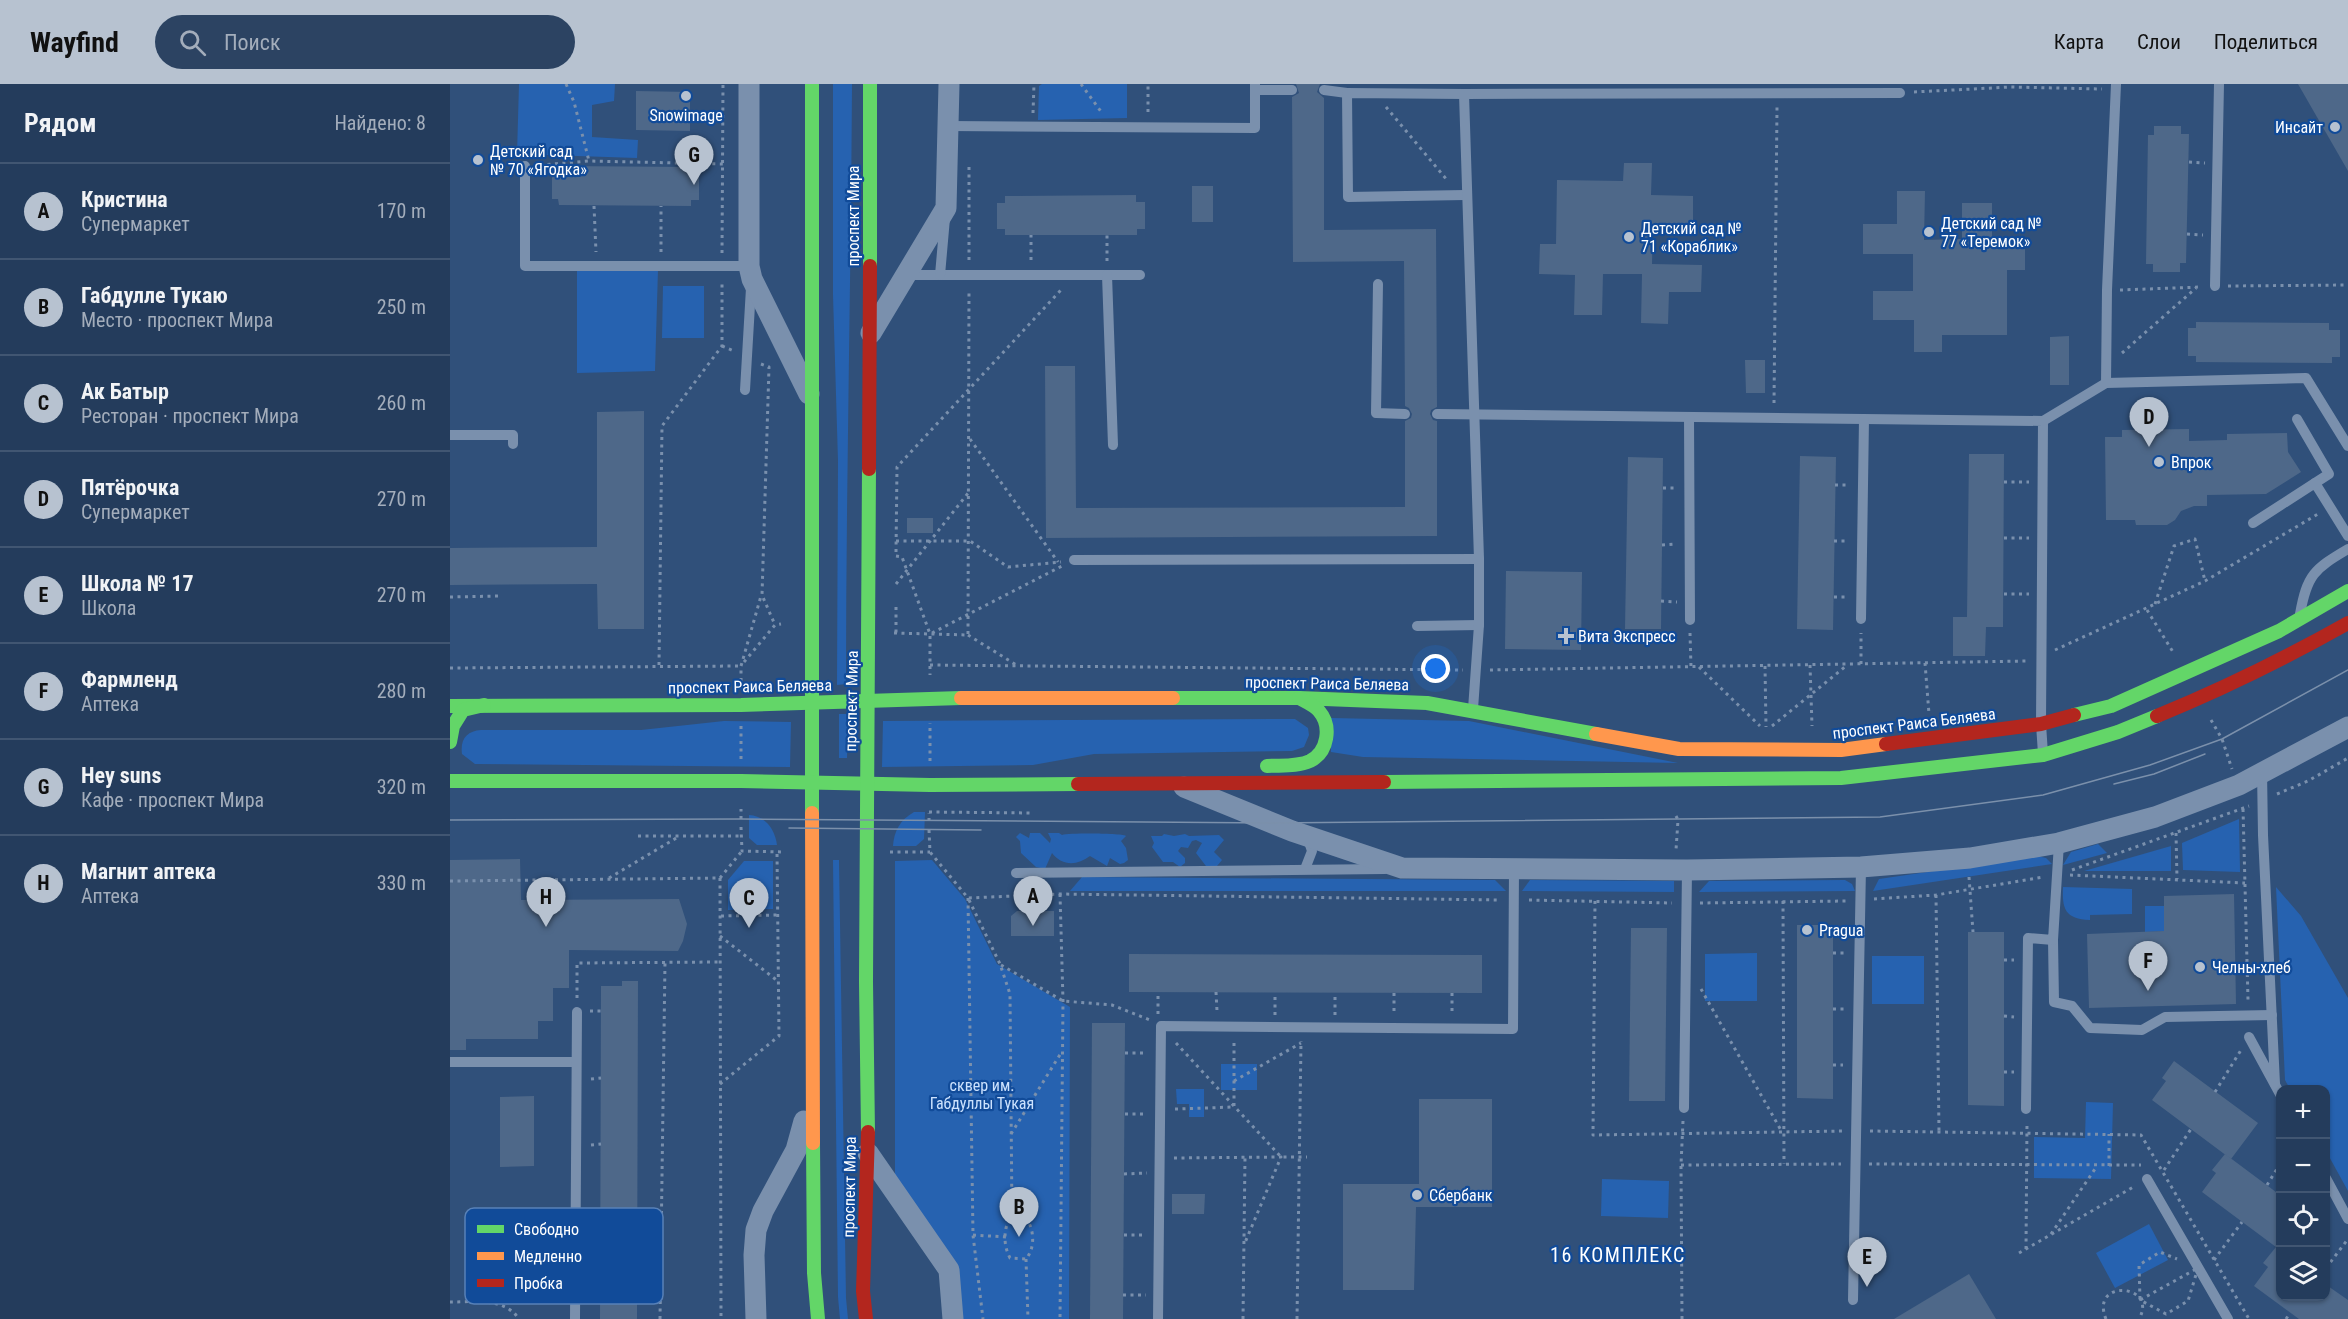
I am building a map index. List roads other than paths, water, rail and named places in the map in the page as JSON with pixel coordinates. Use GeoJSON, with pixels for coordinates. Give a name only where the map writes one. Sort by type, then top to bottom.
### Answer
{"type":"FeatureCollection","features":[{"type":"Feature","properties":{"kind":"street"},"geometry":{"type":"LineString","coordinates":[[749,84],[750,272],[811,399]]}},
{"type":"Feature","properties":{"kind":"street"},"geometry":{"type":"LineString","coordinates":[[812,84],[812,1094],[814,1273],[818,1319]]}},
{"type":"Feature","properties":{"kind":"street","name":"проспект Мира"},"geometry":{"type":"LineString","coordinates":[[866,1319],[863,1291],[868,1153],[866,994],[870,84]]}},
{"type":"Feature","properties":{"kind":"street"},"geometry":{"type":"LineString","coordinates":[[869,336],[946,208],[949,84]]}},
{"type":"Feature","properties":{"kind":"street","name":"проспект Раиса Беляева"},"geometry":{"type":"LineString","coordinates":[[450,705],[741,705],[972,698],[1299,698],[1427,702],[1679,749],[1841,750],[2041,724],[2111,706],[2237,651],[2348,591]]}},
{"type":"Feature","properties":{"kind":"street"},"geometry":{"type":"LineString","coordinates":[[450,781],[1178,784],[1841,778],[2043,755],[2118,732],[2199,699],[2290,656],[2348,623]]}},
{"type":"Feature","properties":{"kind":"street"},"geometry":{"type":"LineString","coordinates":[[1249,767],[1303,764],[1319,755],[1326,743],[1327,729],[1319,711],[1299,698]]}},
{"type":"Feature","properties":{"kind":"street"},"geometry":{"type":"LineString","coordinates":[[454,757],[450,742],[453,726],[463,710],[489,704]]}},
{"type":"Feature","properties":{"kind":"street"},"geometry":{"type":"LineString","coordinates":[[1178,784],[1307,836],[1402,868],[1686,870],[1861,867],[1970,858],[2060,843],[2155,817],[2239,785],[2348,727]]}},
{"type":"Feature","properties":{"kind":"street"},"geometry":{"type":"LineString","coordinates":[[1178,784],[1217,769]]}},
{"type":"Feature","properties":{"kind":"street"},"geometry":{"type":"LineString","coordinates":[[465,770],[487,781]]}},
{"type":"Feature","properties":{"kind":"street"},"geometry":{"type":"LineString","coordinates":[[756,1319],[754,1255],[756,1230],[763,1211],[796,1150],[812,1094]]}},
{"type":"Feature","properties":{"kind":"street"},"geometry":{"type":"LineString","coordinates":[[868,1153],[949,1270],[953,1319]]}},
{"type":"Feature","properties":{"kind":"lane"},"geometry":{"type":"LineString","coordinates":[[2215,286],[2219,84]]}},
{"type":"Feature","properties":{"kind":"lane"},"geometry":{"type":"LineString","coordinates":[[948,126],[1255,128],[1255,87],[1292,90]]}},
{"type":"Feature","properties":{"kind":"lane"},"geometry":{"type":"LineString","coordinates":[[2106,383],[2107,290],[2115,87]]}},
{"type":"Feature","properties":{"kind":"lane"},"geometry":{"type":"LineString","coordinates":[[1324,90],[1375,94],[1900,93]]}},
{"type":"Feature","properties":{"kind":"lane"},"geometry":{"type":"LineString","coordinates":[[1347,93],[1348,197],[1463,196]]}},
{"type":"Feature","properties":{"kind":"lane"},"geometry":{"type":"LineString","coordinates":[[1464,94],[1463,196],[1475,415],[1479,559],[1479,625],[1473,710]]}},
{"type":"Feature","properties":{"kind":"lane"},"geometry":{"type":"LineString","coordinates":[[525,166],[525,266],[722,265],[750,272],[745,390]]}},
{"type":"Feature","properties":{"kind":"lane"},"geometry":{"type":"LineString","coordinates":[[940,276],[946,208]]}},
{"type":"Feature","properties":{"kind":"lane"},"geometry":{"type":"LineString","coordinates":[[906,275],[1140,275]]}},
{"type":"Feature","properties":{"kind":"lane"},"geometry":{"type":"LineString","coordinates":[[1107,275],[1113,445]]}},
{"type":"Feature","properties":{"kind":"lane"},"geometry":{"type":"LineString","coordinates":[[1378,284],[1376,413],[1405,414]]}},
{"type":"Feature","properties":{"kind":"lane"},"geometry":{"type":"LineString","coordinates":[[1437,414],[2043,421],[2106,383],[2306,378],[2348,446]]}},
{"type":"Feature","properties":{"kind":"lane"},"geometry":{"type":"LineString","coordinates":[[1689,417],[1690,620]]}},
{"type":"Feature","properties":{"kind":"lane"},"geometry":{"type":"LineString","coordinates":[[1861,619],[1864,419]]}},
{"type":"Feature","properties":{"kind":"lane"},"geometry":{"type":"LineString","coordinates":[[2253,523],[2329,474],[2297,419]]}},
{"type":"Feature","properties":{"kind":"lane"},"geometry":{"type":"LineString","coordinates":[[2043,421],[2041,657],[2043,755]]}},
{"type":"Feature","properties":{"kind":"lane"},"geometry":{"type":"LineString","coordinates":[[450,435],[513,435],[513,444]]}},
{"type":"Feature","properties":{"kind":"lane"},"geometry":{"type":"LineString","coordinates":[[2315,483],[2332,506],[2348,536]]}},
{"type":"Feature","properties":{"kind":"lane"},"geometry":{"type":"LineString","coordinates":[[2299,619],[2305,588],[2320,565],[2348,549]]}},
{"type":"Feature","properties":{"kind":"lane"},"geometry":{"type":"LineString","coordinates":[[1074,560],[1479,559]]}},
{"type":"Feature","properties":{"kind":"lane"},"geometry":{"type":"LineString","coordinates":[[1417,626],[1479,625]]}},
{"type":"Feature","properties":{"kind":"lane"},"geometry":{"type":"LineString","coordinates":[[2262,771],[2272,1015],[2278,1085]]}},
{"type":"Feature","properties":{"kind":"lane"},"geometry":{"type":"LineString","coordinates":[[1305,869],[1312,851],[1307,836]]}},
{"type":"Feature","properties":{"kind":"lane"},"geometry":{"type":"LineString","coordinates":[[2060,843],[2053,940],[2054,1002],[2072,1006],[2090,1028],[2142,1030],[2165,1017],[2272,1015]]}},
{"type":"Feature","properties":{"kind":"lane"},"geometry":{"type":"LineString","coordinates":[[1853,1300],[1858,1131],[1861,867]]}},
{"type":"Feature","properties":{"kind":"lane"},"geometry":{"type":"LineString","coordinates":[[1016,873],[1402,868]]}},
{"type":"Feature","properties":{"kind":"lane"},"geometry":{"type":"LineString","coordinates":[[1158,1319],[1161,1026],[1513,1029],[1514,869]]}},
{"type":"Feature","properties":{"kind":"lane"},"geometry":{"type":"LineString","coordinates":[[1684,1108],[1686,870]]}},
{"type":"Feature","properties":{"kind":"lane"},"geometry":{"type":"LineString","coordinates":[[2026,1109],[2028,938],[2053,940]]}},
{"type":"Feature","properties":{"kind":"lane"},"geometry":{"type":"LineString","coordinates":[[575,1208],[577,1012]]}},
{"type":"Feature","properties":{"kind":"lane"},"geometry":{"type":"LineString","coordinates":[[2249,1037],[2276,1085]]}},
{"type":"Feature","properties":{"kind":"lane"},"geometry":{"type":"LineString","coordinates":[[450,1062],[576,1062]]}},
{"type":"Feature","properties":{"kind":"lane"},"geometry":{"type":"LineString","coordinates":[[2147,1179],[2193,1266],[2228,1319]]}},
{"type":"Feature","properties":{"kind":"lane"},"geometry":{"type":"LineString","coordinates":[[2330,1187],[2348,1219]]}},
{"type":"Feature","properties":{"kind":"lane"},"geometry":{"type":"LineString","coordinates":[[575,1304],[575,1319]]}},
{"type":"Feature","properties":{"kind":"tram line"},"geometry":{"type":"LineString","coordinates":[[450,820],[741,819],[1273,823],[1880,817],[2043,795],[2150,765],[2222,739],[2348,670]]}},
{"type":"Feature","properties":{"kind":"tram line"},"geometry":{"type":"LineString","coordinates":[[2114,784],[2154,774],[2205,754]]}},
{"type":"Feature","properties":{"kind":"tram line"},"geometry":{"type":"LineString","coordinates":[[789,828],[981,830]]}},
{"type":"Feature","properties":{"kind":"place","name":"Snowimage"},"geometry":{"type":"Point","coordinates":[686,96]}},
{"type":"Feature","properties":{"kind":"place","name":"Инсайт"},"geometry":{"type":"Point","coordinates":[2335,127]}},
{"type":"Feature","properties":{"kind":"place","name":"Детский сад № 70 «Ягодка»"},"geometry":{"type":"Point","coordinates":[478,160]}},
{"type":"Feature","properties":{"kind":"place","name":"Hey suns"},"geometry":{"type":"Point","coordinates":[694,185]}},
{"type":"Feature","properties":{"kind":"place","name":"Детский сад № 77 «Теремок»"},"geometry":{"type":"Point","coordinates":[1929,232]}},
{"type":"Feature","properties":{"kind":"place","name":"Детский сад № 71 «Кораблик»"},"geometry":{"type":"Point","coordinates":[1629,237]}},
{"type":"Feature","properties":{"kind":"place","name":"Пятёрочка"},"geometry":{"type":"Point","coordinates":[2149,447]}},
{"type":"Feature","properties":{"kind":"place","name":"Впрок"},"geometry":{"type":"Point","coordinates":[2159,462]}},
{"type":"Feature","properties":{"kind":"place","name":"Вита Экспресс"},"geometry":{"type":"Point","coordinates":[1566,636]}},
{"type":"Feature","properties":{"kind":"place","name":"Кристина"},"geometry":{"type":"Point","coordinates":[1033,926]}},
{"type":"Feature","properties":{"kind":"place","name":"Магнит аптека"},"geometry":{"type":"Point","coordinates":[546,927]}},
{"type":"Feature","properties":{"kind":"place","name":"Ак Батыр"},"geometry":{"type":"Point","coordinates":[749,928]}},
{"type":"Feature","properties":{"kind":"place","name":"Pragua"},"geometry":{"type":"Point","coordinates":[1807,930]}},
{"type":"Feature","properties":{"kind":"place","name":"Челны-хлеб"},"geometry":{"type":"Point","coordinates":[2200,967]}},
{"type":"Feature","properties":{"kind":"place","name":"Фармленд"},"geometry":{"type":"Point","coordinates":[2148,991]}},
{"type":"Feature","properties":{"kind":"place","name":"Сбербанк"},"geometry":{"type":"Point","coordinates":[1417,1195]}},
{"type":"Feature","properties":{"kind":"place","name":"Габдулле Тукаю"},"geometry":{"type":"Point","coordinates":[1019,1237]}},
{"type":"Feature","properties":{"kind":"place","name":"Школа № 17"},"geometry":{"type":"Point","coordinates":[1867,1287]}},
{"type":"Feature","properties":{"kind":"district","name":"16 КОМПЛЕКС"},"geometry":{"type":"Point","coordinates":[1618,1255]}},
{"type":"Feature","properties":{"kind":"park label","name":"сквер им. Габдуллы Тукая"},"geometry":{"type":"Point","coordinates":[982,1094]}}]}
